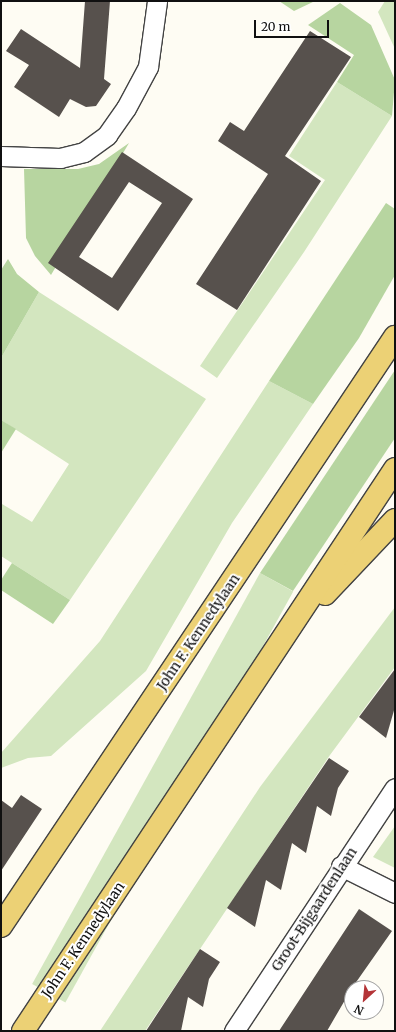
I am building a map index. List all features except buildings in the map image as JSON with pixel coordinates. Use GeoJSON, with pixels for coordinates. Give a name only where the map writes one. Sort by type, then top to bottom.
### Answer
{"type":"FeatureCollection","features":[{"type":"Feature","properties":{"kind":"main road"},"geometry":{"type":"LineString","coordinates":[[381,359],[395,330]]}},
{"type":"Feature","properties":{"kind":"main road","name":"John F. Kennedylaan"},"geometry":{"type":"LineString","coordinates":[[1,926],[395,337]]}},
{"type":"Feature","properties":{"kind":"main road","name":"John F. Kennedylaan"},"geometry":{"type":"LineString","coordinates":[[23,1031],[395,469]]}},
{"type":"Feature","properties":{"kind":"main road"},"geometry":{"type":"LineString","coordinates":[[288,632],[395,520]]}},
{"type":"Feature","properties":{"kind":"street"},"geometry":{"type":"LineString","coordinates":[[1,156],[60,158],[84,152],[107,135],[126,108],[148,67],[157,1]]}},
{"type":"Feature","properties":{"kind":"street","name":"Groot-Bijgaardenlaan"},"geometry":{"type":"LineString","coordinates":[[234,1031],[341,866],[395,788]]}},
{"type":"Feature","properties":{"kind":"street"},"geometry":{"type":"LineString","coordinates":[[341,866],[395,893]]}},
{"type":"Feature","properties":{"kind":"green space"},"geometry":{"type":"Polygon","coordinates":[[[279,1],[315,1],[294,11],[279,1]]]}},
{"type":"Feature","properties":{"kind":"green space"},"geometry":{"type":"Polygon","coordinates":[[[385,1],[395,1],[395,49],[378,12],[385,1]]]}},
{"type":"Feature","properties":{"kind":"green space"},"geometry":{"type":"Polygon","coordinates":[[[340,3],[371,25],[395,80],[392,116],[337,82],[354,55],[308,25],[340,3]]]}},
{"type":"Feature","properties":{"kind":"green space"},"geometry":{"type":"Polygon","coordinates":[[[337,82],[392,116],[304,252],[217,378],[200,366],[325,180],[289,156],[337,82]]]}},
{"type":"Feature","properties":{"kind":"green space"},"geometry":{"type":"Polygon","coordinates":[[[129,143],[51,275],[35,256],[26,238],[24,169],[78,169],[99,164],[129,143]]]}},
{"type":"Feature","properties":{"kind":"green space"},"geometry":{"type":"Polygon","coordinates":[[[386,203],[395,209],[395,275],[359,338],[313,404],[269,381],[386,203]]]}},
{"type":"Feature","properties":{"kind":"green space"},"geometry":{"type":"Polygon","coordinates":[[[8,259],[17,274],[39,292],[1,358],[1,270],[8,259]]]}},
{"type":"Feature","properties":{"kind":"green space"},"geometry":{"type":"Polygon","coordinates":[[[39,292],[206,399],[70,600],[1,556],[2,504],[32,522],[69,464],[1,420],[1,358],[39,292]]]}},
{"type":"Feature","properties":{"kind":"green space"},"geometry":{"type":"Polygon","coordinates":[[[395,370],[395,438],[293,591],[260,573],[395,370]]]}},
{"type":"Feature","properties":{"kind":"green space"},"geometry":{"type":"Polygon","coordinates":[[[269,381],[313,404],[232,523],[146,671],[51,756],[28,758],[1,768],[1,753],[100,641],[269,381]]]}},
{"type":"Feature","properties":{"kind":"green space"},"geometry":{"type":"Polygon","coordinates":[[[1,420],[16,429],[1,453],[1,420]]]}},
{"type":"Feature","properties":{"kind":"green space"},"geometry":{"type":"Polygon","coordinates":[[[12,563],[70,600],[53,624],[1,590],[1,580],[12,563]]]}},
{"type":"Feature","properties":{"kind":"green space"},"geometry":{"type":"Polygon","coordinates":[[[260,573],[293,591],[65,1002],[32,984],[260,573]]]}},
{"type":"Feature","properties":{"kind":"green space"},"geometry":{"type":"Polygon","coordinates":[[[395,607],[395,667],[330,755],[145,1031],[100,1031],[260,787],[395,607]]]}},
{"type":"Feature","properties":{"kind":"green space"},"geometry":{"type":"Polygon","coordinates":[[[395,826],[395,868],[373,857],[395,826]]]}}]}
